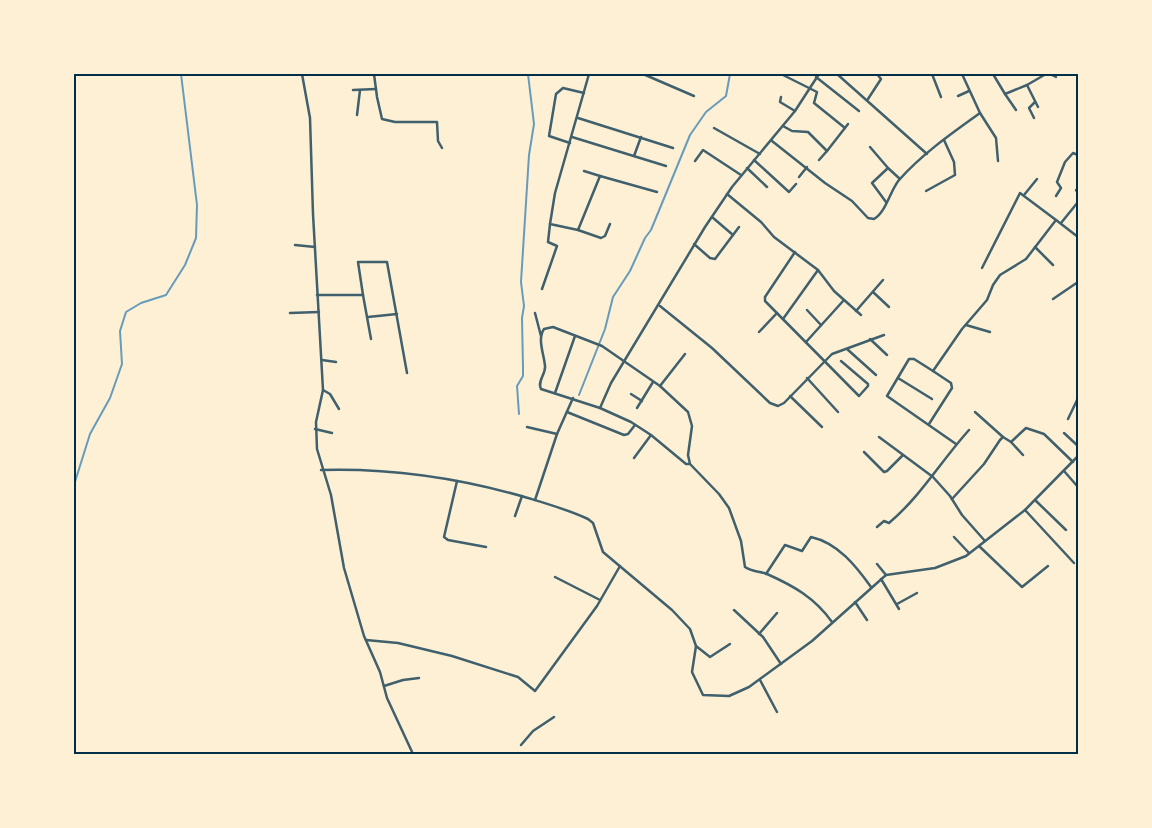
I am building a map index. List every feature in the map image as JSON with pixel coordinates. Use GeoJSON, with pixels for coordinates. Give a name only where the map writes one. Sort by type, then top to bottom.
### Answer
{"type":"FeatureCollection","features":[{"type":"Feature","properties":{"kind":"street"},"geometry":{"type":"LineString","coordinates":[[302,74],[310,118],[318,312],[322,360],[323,390],[315,429],[321,470],[331,494],[344,568],[366,640],[387,698],[413,754]]}},
{"type":"Feature","properties":{"kind":"street"},"geometry":{"type":"LineString","coordinates":[[374,74],[382,118],[396,122],[437,122],[438,141],[442,148]]}},
{"type":"Feature","properties":{"kind":"street"},"geometry":{"type":"LineString","coordinates":[[542,289],[557,246],[548,242],[555,193],[578,118],[589,74]]}},
{"type":"Feature","properties":{"kind":"street"},"geometry":{"type":"LineString","coordinates":[[643,74],[694,96]]}},
{"type":"Feature","properties":{"kind":"street"},"geometry":{"type":"LineString","coordinates":[[781,74],[818,93],[814,103],[845,128]]}},
{"type":"Feature","properties":{"kind":"street"},"geometry":{"type":"LineString","coordinates":[[600,408],[624,360],[660,306],[694,244],[727,194],[783,126],[819,74]]}},
{"type":"Feature","properties":{"kind":"street"},"geometry":{"type":"LineString","coordinates":[[837,74],[868,99],[927,154]]}},
{"type":"Feature","properties":{"kind":"street"},"geometry":{"type":"LineString","coordinates":[[868,99],[881,79],[877,74]]}},
{"type":"Feature","properties":{"kind":"street"},"geometry":{"type":"LineString","coordinates":[[932,74],[941,97]]}},
{"type":"Feature","properties":{"kind":"street"},"geometry":{"type":"LineString","coordinates":[[962,74],[980,113],[995,135],[998,161]]}},
{"type":"Feature","properties":{"kind":"street"},"geometry":{"type":"LineString","coordinates":[[993,74],[1016,110]]}},
{"type":"Feature","properties":{"kind":"street"},"geometry":{"type":"LineString","coordinates":[[1005,94],[1046,74]]}},
{"type":"Feature","properties":{"kind":"street"},"geometry":{"type":"LineString","coordinates":[[1050,74],[1056,77]]}},
{"type":"Feature","properties":{"kind":"street"},"geometry":{"type":"LineString","coordinates":[[816,77],[859,111]]}},
{"type":"Feature","properties":{"kind":"street"},"geometry":{"type":"LineString","coordinates":[[1027,84],[1038,107]]}},
{"type":"Feature","properties":{"kind":"street"},"geometry":{"type":"LineString","coordinates":[[570,143],[549,136],[556,94],[563,88],[584,93]]}},
{"type":"Feature","properties":{"kind":"street"},"geometry":{"type":"LineString","coordinates":[[353,90],[376,89]]}},
{"type":"Feature","properties":{"kind":"street"},"geometry":{"type":"LineString","coordinates":[[357,115],[360,90]]}},
{"type":"Feature","properties":{"kind":"street"},"geometry":{"type":"LineString","coordinates":[[958,96],[969,92]]}},
{"type":"Feature","properties":{"kind":"street"},"geometry":{"type":"LineString","coordinates":[[781,96],[780,102],[795,110]]}},
{"type":"Feature","properties":{"kind":"street"},"geometry":{"type":"LineString","coordinates":[[1034,118],[1029,108],[1035,102]]}},
{"type":"Feature","properties":{"kind":"street"},"geometry":{"type":"LineString","coordinates":[[772,140],[824,182],[852,201],[870,219],[878,217],[900,179],[927,154],[980,113]]}},
{"type":"Feature","properties":{"kind":"street"},"geometry":{"type":"LineString","coordinates":[[578,118],[641,136],[673,148]]}},
{"type":"Feature","properties":{"kind":"street"},"geometry":{"type":"LineString","coordinates":[[819,160],[848,124]]}},
{"type":"Feature","properties":{"kind":"street"},"geometry":{"type":"LineString","coordinates":[[783,126],[792,131],[808,132],[827,151]]}},
{"type":"Feature","properties":{"kind":"street"},"geometry":{"type":"LineString","coordinates":[[714,128],[760,154]]}},
{"type":"Feature","properties":{"kind":"street"},"geometry":{"type":"LineString","coordinates":[[634,156],[641,136]]}},
{"type":"Feature","properties":{"kind":"street"},"geometry":{"type":"LineString","coordinates":[[572,137],[666,166]]}},
{"type":"Feature","properties":{"kind":"street"},"geometry":{"type":"LineString","coordinates":[[926,191],[956,175],[954,162],[944,140]]}},
{"type":"Feature","properties":{"kind":"street"},"geometry":{"type":"LineString","coordinates":[[870,148],[900,179]]}},
{"type":"Feature","properties":{"kind":"street"},"geometry":{"type":"LineString","coordinates":[[695,161],[703,150],[742,175]]}},
{"type":"Feature","properties":{"kind":"street"},"geometry":{"type":"LineString","coordinates":[[1056,196],[1061,188],[1057,182],[1065,162],[1073,153],[1078,155]]}},
{"type":"Feature","properties":{"kind":"street"},"geometry":{"type":"LineString","coordinates":[[754,160],[788,192],[796,184]]}},
{"type":"Feature","properties":{"kind":"street"},"geometry":{"type":"LineString","coordinates":[[799,177],[807,167]]}},
{"type":"Feature","properties":{"kind":"street"},"geometry":{"type":"LineString","coordinates":[[747,168],[767,187]]}},
{"type":"Feature","properties":{"kind":"street"},"geometry":{"type":"LineString","coordinates":[[886,202],[872,183],[888,168]]}},
{"type":"Feature","properties":{"kind":"street"},"geometry":{"type":"LineString","coordinates":[[584,171],[657,192]]}},
{"type":"Feature","properties":{"kind":"street"},"geometry":{"type":"LineString","coordinates":[[578,230],[600,176]]}},
{"type":"Feature","properties":{"kind":"street"},"geometry":{"type":"LineString","coordinates":[[1024,195],[1037,179]]}},
{"type":"Feature","properties":{"kind":"street"},"geometry":{"type":"LineString","coordinates":[[982,268],[1020,193],[1078,237]]}},
{"type":"Feature","properties":{"kind":"street"},"geometry":{"type":"LineString","coordinates":[[727,194],[754,215],[774,237],[818,270],[830,286],[861,315]]}},
{"type":"Feature","properties":{"kind":"street"},"geometry":{"type":"LineString","coordinates":[[1061,223],[1078,202]]}},
{"type":"Feature","properties":{"kind":"street"},"geometry":{"type":"LineString","coordinates":[[712,217],[733,235]]}},
{"type":"Feature","properties":{"kind":"street"},"geometry":{"type":"LineString","coordinates":[[933,371],[966,325],[988,300],[1000,275],[1026,259],[1056,220]]}},
{"type":"Feature","properties":{"kind":"street"},"geometry":{"type":"LineString","coordinates":[[550,224],[578,230],[601,238],[605,236],[610,224]]}},
{"type":"Feature","properties":{"kind":"street"},"geometry":{"type":"LineString","coordinates":[[694,244],[713,259],[739,227]]}},
{"type":"Feature","properties":{"kind":"street"},"geometry":{"type":"LineString","coordinates":[[296,245],[315,248]]}},
{"type":"Feature","properties":{"kind":"street"},"geometry":{"type":"LineString","coordinates":[[1035,247],[1053,265]]}},
{"type":"Feature","properties":{"kind":"street"},"geometry":{"type":"LineString","coordinates":[[795,252],[765,297],[765,301],[859,396],[868,384],[841,361]]}},
{"type":"Feature","properties":{"kind":"street"},"geometry":{"type":"LineString","coordinates":[[371,339],[358,262],[388,262],[407,373]]}},
{"type":"Feature","properties":{"kind":"street"},"geometry":{"type":"LineString","coordinates":[[783,319],[818,270]]}},
{"type":"Feature","properties":{"kind":"street"},"geometry":{"type":"LineString","coordinates":[[856,311],[883,280]]}},
{"type":"Feature","properties":{"kind":"street"},"geometry":{"type":"LineString","coordinates":[[1053,299],[1078,282]]}},
{"type":"Feature","properties":{"kind":"street"},"geometry":{"type":"LineString","coordinates":[[873,292],[889,307]]}},
{"type":"Feature","properties":{"kind":"street"},"geometry":{"type":"LineString","coordinates":[[318,295],[364,295]]}},
{"type":"Feature","properties":{"kind":"street"},"geometry":{"type":"LineString","coordinates":[[806,342],[844,300]]}},
{"type":"Feature","properties":{"kind":"street"},"geometry":{"type":"LineString","coordinates":[[660,306],[712,348],[770,403],[782,405],[806,378],[832,354],[884,335]]}},
{"type":"Feature","properties":{"kind":"street"},"geometry":{"type":"LineString","coordinates":[[807,310],[821,325]]}},
{"type":"Feature","properties":{"kind":"street"},"geometry":{"type":"LineString","coordinates":[[290,313],[318,312]]}},
{"type":"Feature","properties":{"kind":"street"},"geometry":{"type":"LineString","coordinates":[[535,313],[541,337],[545,367],[539,387],[600,408],[635,425],[651,435],[686,464],[690,464]]}},
{"type":"Feature","properties":{"kind":"street"},"geometry":{"type":"LineString","coordinates":[[759,332],[777,313]]}},
{"type":"Feature","properties":{"kind":"street"},"geometry":{"type":"LineString","coordinates":[[368,317],[397,314]]}},
{"type":"Feature","properties":{"kind":"street"},"geometry":{"type":"LineString","coordinates":[[966,325],[990,332]]}},
{"type":"Feature","properties":{"kind":"street"},"geometry":{"type":"LineString","coordinates":[[541,337],[544,329],[549,326],[602,346],[660,386],[688,412],[692,419],[692,433],[688,454],[690,464],[719,494],[729,508],[741,541],[745,567],[766,574],[811,597],[832,622]]}},
{"type":"Feature","properties":{"kind":"street"},"geometry":{"type":"LineString","coordinates":[[555,393],[575,336]]}},
{"type":"Feature","properties":{"kind":"street"},"geometry":{"type":"LineString","coordinates":[[870,339],[886,355]]}},
{"type":"Feature","properties":{"kind":"street"},"geometry":{"type":"LineString","coordinates":[[847,348],[876,375]]}},
{"type":"Feature","properties":{"kind":"street"},"geometry":{"type":"LineString","coordinates":[[660,386],[685,354]]}},
{"type":"Feature","properties":{"kind":"street"},"geometry":{"type":"LineString","coordinates":[[929,424],[952,388],[951,383],[911,358],[887,397],[956,444]]}},
{"type":"Feature","properties":{"kind":"street"},"geometry":{"type":"LineString","coordinates":[[322,360],[336,362]]}},
{"type":"Feature","properties":{"kind":"street"},"geometry":{"type":"LineString","coordinates":[[806,378],[838,412]]}},
{"type":"Feature","properties":{"kind":"street"},"geometry":{"type":"LineString","coordinates":[[898,378],[932,399]]}},
{"type":"Feature","properties":{"kind":"street"},"geometry":{"type":"LineString","coordinates":[[637,408],[653,382]]}},
{"type":"Feature","properties":{"kind":"street"},"geometry":{"type":"LineString","coordinates":[[323,390],[330,394],[339,409]]}},
{"type":"Feature","properties":{"kind":"street"},"geometry":{"type":"LineString","coordinates":[[631,394],[642,401]]}},
{"type":"Feature","properties":{"kind":"street"},"geometry":{"type":"LineString","coordinates":[[790,396],[822,427]]}},
{"type":"Feature","properties":{"kind":"street"},"geometry":{"type":"LineString","coordinates":[[535,500],[557,434],[573,398]]}},
{"type":"Feature","properties":{"kind":"street"},"geometry":{"type":"LineString","coordinates":[[1068,419],[1078,398]]}},
{"type":"Feature","properties":{"kind":"street"},"geometry":{"type":"LineString","coordinates":[[566,412],[624,435],[628,434],[635,425]]}},
{"type":"Feature","properties":{"kind":"street"},"geometry":{"type":"LineString","coordinates":[[975,412],[1011,442],[1023,455]]}},
{"type":"Feature","properties":{"kind":"street"},"geometry":{"type":"LineString","coordinates":[[527,427],[557,434]]}},
{"type":"Feature","properties":{"kind":"street"},"geometry":{"type":"LineString","coordinates":[[1011,442],[1023,429],[1031,428],[1049,438],[1073,462]]}},
{"type":"Feature","properties":{"kind":"street"},"geometry":{"type":"LineString","coordinates":[[315,429],[332,433]]}},
{"type":"Feature","properties":{"kind":"street"},"geometry":{"type":"LineString","coordinates":[[877,527],[884,521],[888,524],[897,517],[933,478],[956,444],[969,430]]}},
{"type":"Feature","properties":{"kind":"street"},"geometry":{"type":"LineString","coordinates":[[1064,433],[1078,446]]}},
{"type":"Feature","properties":{"kind":"street"},"geometry":{"type":"LineString","coordinates":[[634,458],[651,435]]}},
{"type":"Feature","properties":{"kind":"street"},"geometry":{"type":"LineString","coordinates":[[879,437],[933,478],[952,499],[962,515],[985,540]]}},
{"type":"Feature","properties":{"kind":"street"},"geometry":{"type":"LineString","coordinates":[[952,499],[984,464],[1003,437]]}},
{"type":"Feature","properties":{"kind":"street"},"geometry":{"type":"LineString","coordinates":[[864,452],[884,472],[903,455]]}},
{"type":"Feature","properties":{"kind":"street"},"geometry":{"type":"LineString","coordinates":[[321,470],[391,470],[457,481],[522,496],[571,512],[592,522],[603,552],[680,617],[692,633],[696,646],[692,672],[703,696],[731,696],[760,680],[812,641],[886,575],[935,568],[960,559],[969,553],[1025,510],[1078,456]]}},
{"type":"Feature","properties":{"kind":"street"},"geometry":{"type":"LineString","coordinates":[[1064,471],[1078,487]]}},
{"type":"Feature","properties":{"kind":"street"},"geometry":{"type":"LineString","coordinates":[[457,481],[444,537],[448,540],[486,547]]}},
{"type":"Feature","properties":{"kind":"street"},"geometry":{"type":"LineString","coordinates":[[516,516],[522,496]]}},
{"type":"Feature","properties":{"kind":"street"},"geometry":{"type":"LineString","coordinates":[[1035,500],[1066,530]]}},
{"type":"Feature","properties":{"kind":"street"},"geometry":{"type":"LineString","coordinates":[[1025,510],[1074,564]]}},
{"type":"Feature","properties":{"kind":"street"},"geometry":{"type":"LineString","coordinates":[[766,574],[786,545],[802,551],[812,537],[835,547],[871,587]]}},
{"type":"Feature","properties":{"kind":"street"},"geometry":{"type":"LineString","coordinates":[[954,537],[969,553]]}},
{"type":"Feature","properties":{"kind":"street"},"geometry":{"type":"LineString","coordinates":[[979,546],[1022,587],[1048,566]]}},
{"type":"Feature","properties":{"kind":"street"},"geometry":{"type":"LineString","coordinates":[[877,564],[886,575]]}},
{"type":"Feature","properties":{"kind":"street"},"geometry":{"type":"LineString","coordinates":[[366,640],[408,645],[460,658],[518,677],[535,691],[600,600],[620,566]]}},
{"type":"Feature","properties":{"kind":"street"},"geometry":{"type":"LineString","coordinates":[[555,577],[600,600]]}},
{"type":"Feature","properties":{"kind":"street"},"geometry":{"type":"LineString","coordinates":[[881,579],[899,609]]}},
{"type":"Feature","properties":{"kind":"street"},"geometry":{"type":"LineString","coordinates":[[897,604],[917,593]]}},
{"type":"Feature","properties":{"kind":"street"},"geometry":{"type":"LineString","coordinates":[[855,602],[867,620]]}},
{"type":"Feature","properties":{"kind":"street"},"geometry":{"type":"LineString","coordinates":[[734,610],[759,634],[781,664]]}},
{"type":"Feature","properties":{"kind":"street"},"geometry":{"type":"LineString","coordinates":[[759,634],[777,613]]}},
{"type":"Feature","properties":{"kind":"street"},"geometry":{"type":"LineString","coordinates":[[696,646],[710,657],[730,644]]}},
{"type":"Feature","properties":{"kind":"street"},"geometry":{"type":"LineString","coordinates":[[384,686],[403,680],[420,678]]}},
{"type":"Feature","properties":{"kind":"street"},"geometry":{"type":"LineString","coordinates":[[760,680],[777,712]]}},
{"type":"Feature","properties":{"kind":"street"},"geometry":{"type":"LineString","coordinates":[[521,745],[533,731],[554,717]]}},
{"type":"Feature","properties":{"kind":"waterway"},"geometry":{"type":"LineString","coordinates":[[74,485],[90,434],[110,398],[122,364],[120,331],[126,312],[141,303],[166,295],[185,265],[196,238],[197,205],[181,74]]}},
{"type":"Feature","properties":{"kind":"waterway"},"geometry":{"type":"LineString","coordinates":[[519,414],[517,386],[523,376],[522,318],[524,306],[521,282],[529,155],[534,124],[528,74]]}},
{"type":"Feature","properties":{"kind":"waterway"},"geometry":{"type":"LineString","coordinates":[[579,395],[605,329],[613,297],[630,271],[645,238],[651,230],[690,135],[706,112],[726,96],[730,74]]}}]}
